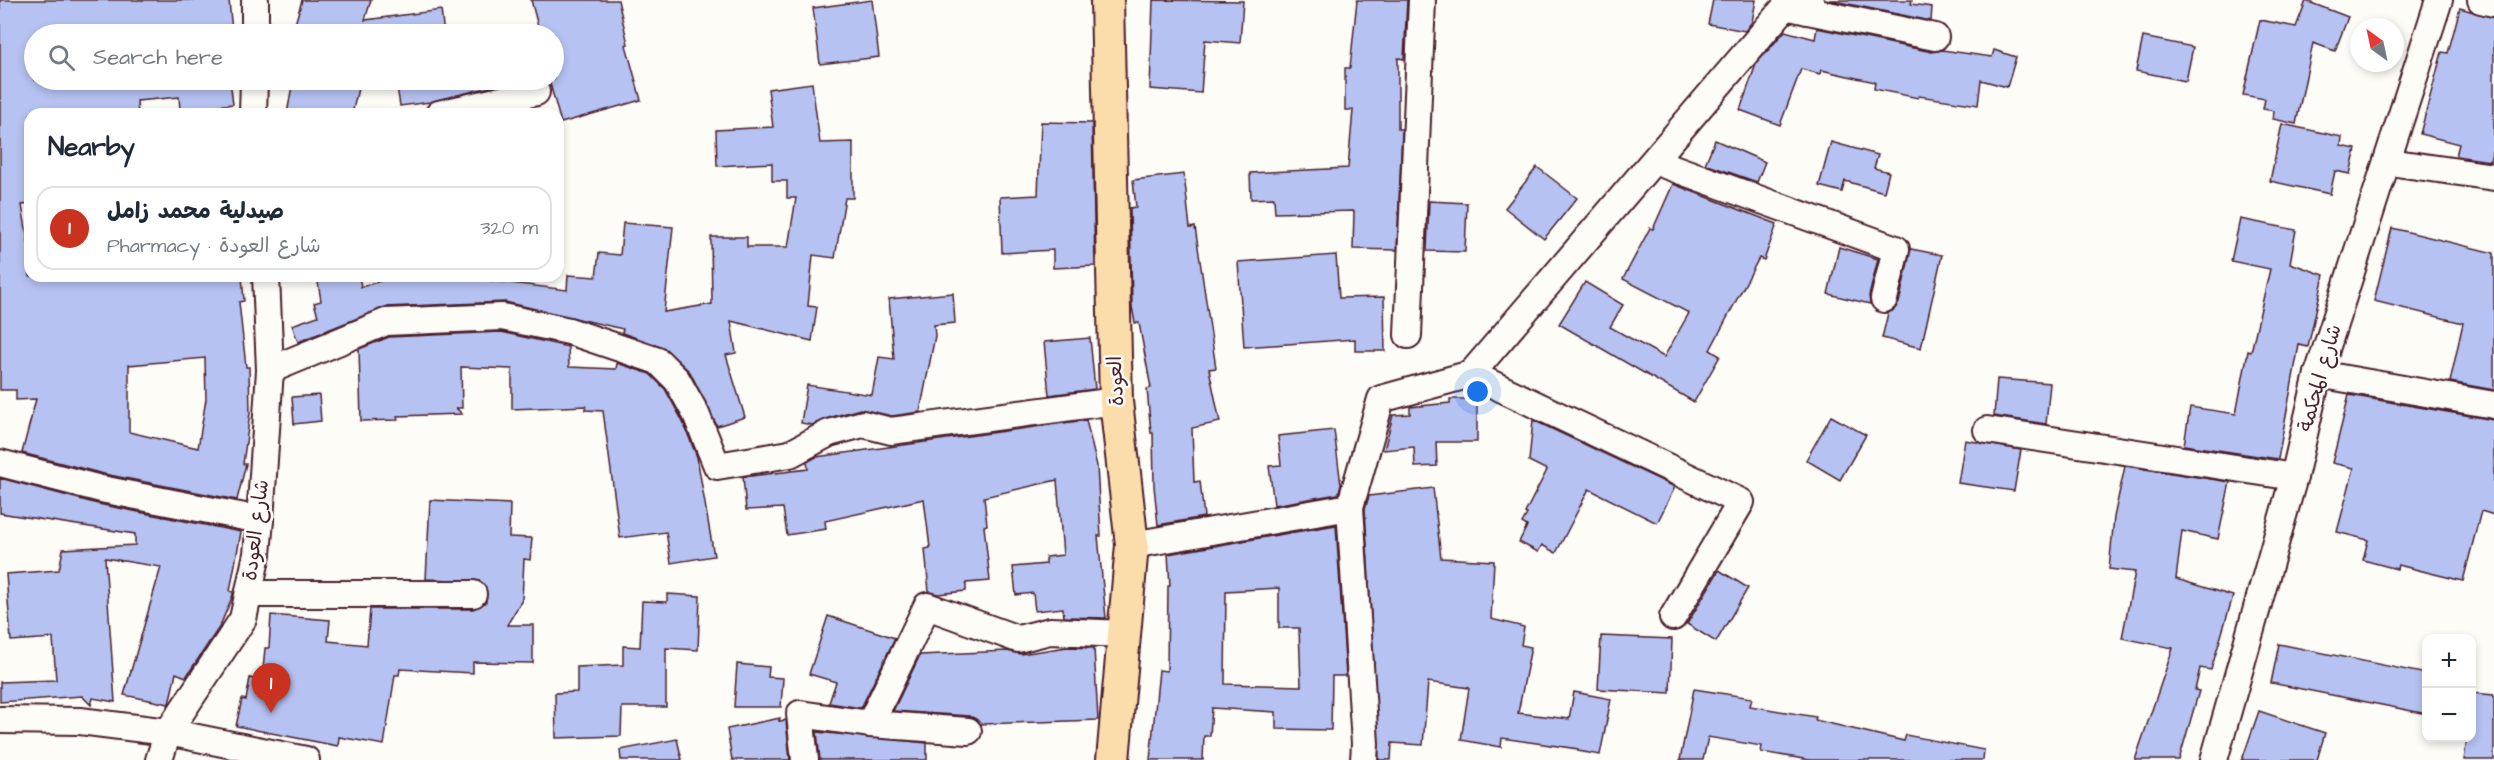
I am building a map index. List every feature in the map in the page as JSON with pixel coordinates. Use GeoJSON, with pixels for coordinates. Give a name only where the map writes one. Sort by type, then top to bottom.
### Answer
{"type":"FeatureCollection","features":[{"type":"Feature","properties":{"kind":"main road","name":"العودة"},"geometry":{"type":"LineString","coordinates":[[1107,0],[1116,400],[1132,545],[1126,634],[1113,760]]}},
{"type":"Feature","properties":{"kind":"street"},"geometry":{"type":"LineString","coordinates":[[255,0],[255,24]]}},
{"type":"Feature","properties":{"kind":"street"},"geometry":{"type":"LineString","coordinates":[[1408,334],[1422,0]]}},
{"type":"Feature","properties":{"kind":"street","name":"شارع المحكمة"},"geometry":{"type":"LineString","coordinates":[[2214,760],[2294,477],[2318,374],[2389,162],[2439,0]]}},
{"type":"Feature","properties":{"kind":"street"},"geometry":{"type":"LineString","coordinates":[[2481,0],[2494,3]]}},
{"type":"Feature","properties":{"kind":"street"},"geometry":{"type":"LineString","coordinates":[[1365,752],[1350,507],[1381,399],[1471,374],[1786,6],[1809,5],[1935,37]]}},
{"type":"Feature","properties":{"kind":"street"},"geometry":{"type":"LineString","coordinates":[[254,90],[254,108]]}},
{"type":"Feature","properties":{"kind":"street"},"geometry":{"type":"LineString","coordinates":[[465,108],[536,92]]}},
{"type":"Feature","properties":{"kind":"street"},"geometry":{"type":"LineString","coordinates":[[1654,161],[1896,249],[1884,299]]}},
{"type":"Feature","properties":{"kind":"street"},"geometry":{"type":"LineString","coordinates":[[2389,162],[2494,177]]}},
{"type":"Feature","properties":{"kind":"street","name":"شارع العودة"},"geometry":{"type":"LineString","coordinates":[[159,760],[168,732],[243,619],[249,594],[260,520],[270,370],[266,282]]}},
{"type":"Feature","properties":{"kind":"street"},"geometry":{"type":"LineString","coordinates":[[270,370],[386,322],[502,317],[569,331],[658,361],[676,380],[696,414],[712,448],[717,466],[790,454],[829,433],[863,424],[891,431],[1116,400]]}},
{"type":"Feature","properties":{"kind":"street"},"geometry":{"type":"LineString","coordinates":[[1471,374],[1741,502],[1673,617]]}},
{"type":"Feature","properties":{"kind":"street"},"geometry":{"type":"LineString","coordinates":[[2318,374],[2494,405]]}},
{"type":"Feature","properties":{"kind":"street"},"geometry":{"type":"LineString","coordinates":[[1987,430],[2294,477]]}},
{"type":"Feature","properties":{"kind":"street"},"geometry":{"type":"LineString","coordinates":[[0,463],[101,489],[260,520]]}},
{"type":"Feature","properties":{"kind":"street"},"geometry":{"type":"LineString","coordinates":[[1132,545],[1350,507]]}},
{"type":"Feature","properties":{"kind":"street"},"geometry":{"type":"LineString","coordinates":[[249,594],[473,594]]}},
{"type":"Feature","properties":{"kind":"street"},"geometry":{"type":"LineString","coordinates":[[870,724],[927,606],[1018,639],[1050,631],[1126,634]]}},
{"type":"Feature","properties":{"kind":"street"},"geometry":{"type":"LineString","coordinates":[[805,760],[800,714],[870,724],[968,732]]}},
{"type":"Feature","properties":{"kind":"street"},"geometry":{"type":"LineString","coordinates":[[0,720],[80,721],[168,732],[306,760]]}},
{"type":"Feature","properties":{"kind":"building"},"geometry":{"type":"Polygon","coordinates":[[[0,0],[229,0],[231,24],[24,24],[24,90],[231,90],[233,104],[180,108],[179,97],[137,101],[138,108],[24,108],[24,205],[22,205],[24,282],[242,282],[244,301],[239,302],[246,367],[249,367],[250,413],[243,464],[246,464],[237,500],[104,474],[22,453],[36,399],[16,400],[16,390],[0,390],[0,0]],[[205,358],[129,365],[129,432],[198,448],[206,399],[205,358]]]}},
{"type":"Feature","properties":{"kind":"building"},"geometry":{"type":"Polygon","coordinates":[[[302,0],[371,0],[365,20],[441,10],[443,24],[295,24],[302,0]]]}},
{"type":"Feature","properties":{"kind":"building"},"geometry":{"type":"Polygon","coordinates":[[[531,0],[618,0],[628,44],[626,45],[641,100],[564,122],[564,108],[557,108],[552,90],[564,90],[564,24],[537,24],[531,0]]]}},
{"type":"Feature","properties":{"kind":"building"},"geometry":{"type":"Polygon","coordinates":[[[872,0],[879,57],[820,64],[813,8],[872,0]]]}},
{"type":"Feature","properties":{"kind":"building"},"geometry":{"type":"Polygon","coordinates":[[[1153,0],[1243,1],[1240,43],[1205,40],[1201,93],[1150,89],[1153,0]]]}},
{"type":"Feature","properties":{"kind":"building"},"geometry":{"type":"Polygon","coordinates":[[[1357,0],[1407,0],[1404,59],[1398,58],[1398,129],[1402,129],[1397,250],[1353,249],[1354,211],[1275,213],[1274,198],[1251,199],[1250,173],[1348,168],[1353,110],[1345,110],[1345,68],[1350,68],[1357,0]]]}},
{"type":"Feature","properties":{"kind":"building"},"geometry":{"type":"Polygon","coordinates":[[[1713,0],[1756,0],[1752,22],[1745,31],[1708,24],[1713,0]]]}},
{"type":"Feature","properties":{"kind":"building"},"geometry":{"type":"Polygon","coordinates":[[[1829,0],[1912,0],[1911,4],[1932,7],[1931,21],[1829,0]]]}},
{"type":"Feature","properties":{"kind":"building"},"geometry":{"type":"Polygon","coordinates":[[[2306,1],[2348,17],[2335,51],[2313,43],[2296,124],[2273,119],[2274,111],[2263,109],[2265,99],[2243,95],[2260,20],[2296,27],[2306,1]]]}},
{"type":"Feature","properties":{"kind":"building"},"geometry":{"type":"Polygon","coordinates":[[[2460,8],[2494,18],[2494,144],[2490,161],[2456,156],[2459,144],[2420,134],[2442,52],[2448,53],[2460,8]]]}},
{"type":"Feature","properties":{"kind":"building"},"geometry":{"type":"Polygon","coordinates":[[[1817,28],[1932,52],[1942,50],[1992,57],[1994,50],[2016,57],[2007,87],[1981,80],[1978,105],[1919,96],[1918,98],[1874,89],[1875,82],[1821,70],[1820,74],[1801,69],[1780,125],[1740,110],[1756,64],[1785,31],[1815,39],[1817,28]]]}},
{"type":"Feature","properties":{"kind":"building"},"geometry":{"type":"Polygon","coordinates":[[[2143,37],[2193,47],[2186,81],[2136,71],[2143,37]]]}},
{"type":"Feature","properties":{"kind":"building"},"geometry":{"type":"Polygon","coordinates":[[[812,83],[820,143],[853,142],[853,198],[845,198],[835,258],[813,255],[808,306],[817,307],[812,341],[731,321],[736,353],[726,355],[745,417],[717,426],[690,372],[663,347],[622,333],[623,329],[505,302],[385,307],[298,342],[292,325],[318,316],[314,303],[321,301],[318,282],[360,282],[361,287],[377,282],[502,282],[567,290],[568,275],[596,277],[599,253],[620,255],[623,223],[673,227],[664,312],[712,304],[711,237],[747,237],[747,247],[788,247],[796,198],[787,198],[787,181],[772,181],[772,163],[717,166],[716,130],[773,127],[768,89],[812,83]]]}},
{"type":"Feature","properties":{"kind":"building"},"geometry":{"type":"Polygon","coordinates":[[[291,90],[358,90],[353,108],[288,108],[291,90]]]}},
{"type":"Feature","properties":{"kind":"building"},"geometry":{"type":"Polygon","coordinates":[[[398,90],[479,90],[430,102],[400,106],[398,90]]]}},
{"type":"Feature","properties":{"kind":"building"},"geometry":{"type":"Polygon","coordinates":[[[1041,122],[1092,123],[1095,266],[1053,268],[1053,250],[1002,253],[1000,197],[1038,195],[1041,122]]]}},
{"type":"Feature","properties":{"kind":"building"},"geometry":{"type":"Polygon","coordinates":[[[2282,124],[2342,137],[2341,146],[2356,149],[2350,174],[2335,171],[2330,194],[2270,181],[2282,124]]]}},
{"type":"Feature","properties":{"kind":"building"},"geometry":{"type":"Polygon","coordinates":[[[1715,140],[1765,162],[1757,182],[1705,164],[1715,140]]]}},
{"type":"Feature","properties":{"kind":"building"},"geometry":{"type":"Polygon","coordinates":[[[1831,142],[1878,155],[1874,168],[1889,172],[1884,192],[1845,181],[1842,192],[1819,186],[1831,142]]]}},
{"type":"Feature","properties":{"kind":"building"},"geometry":{"type":"Polygon","coordinates":[[[1537,167],[1577,198],[1544,239],[1505,208],[1537,167]]]}},
{"type":"Feature","properties":{"kind":"building"},"geometry":{"type":"Polygon","coordinates":[[[1184,174],[1190,228],[1195,227],[1216,368],[1209,369],[1220,422],[1192,428],[1194,482],[1200,481],[1204,517],[1158,525],[1154,486],[1153,433],[1151,433],[1147,389],[1151,388],[1139,323],[1135,323],[1132,307],[1130,208],[1136,207],[1133,180],[1184,174]]]}},
{"type":"Feature","properties":{"kind":"building"},"geometry":{"type":"Polygon","coordinates":[[[1673,184],[1777,224],[1764,260],[1759,258],[1710,350],[1720,356],[1694,402],[1559,324],[1585,282],[1623,305],[1610,327],[1664,357],[1689,313],[1623,279],[1650,228],[1653,229],[1673,184]]]}},
{"type":"Feature","properties":{"kind":"building"},"geometry":{"type":"Polygon","coordinates":[[[1429,201],[1467,203],[1465,252],[1427,251],[1429,201]]]}},
{"type":"Feature","properties":{"kind":"building"},"geometry":{"type":"Polygon","coordinates":[[[2240,219],[2296,230],[2290,263],[2324,275],[2308,347],[2299,345],[2278,459],[2184,445],[2190,407],[2236,414],[2248,351],[2251,352],[2270,269],[2231,261],[2240,219]]]}},
{"type":"Feature","properties":{"kind":"building"},"geometry":{"type":"Polygon","coordinates":[[[2392,228],[2494,253],[2494,390],[2450,382],[2463,323],[2374,301],[2392,228]]]}},
{"type":"Feature","properties":{"kind":"building"},"geometry":{"type":"Polygon","coordinates":[[[1839,247],[1878,259],[1869,296],[1870,304],[1828,294],[1839,247]]]}},
{"type":"Feature","properties":{"kind":"building"},"geometry":{"type":"Polygon","coordinates":[[[1911,249],[1942,255],[1921,348],[1882,338],[1888,313],[1894,310],[1899,303],[1911,249]]]}},
{"type":"Feature","properties":{"kind":"building"},"geometry":{"type":"Polygon","coordinates":[[[1336,255],[1339,298],[1384,297],[1385,351],[1355,351],[1355,339],[1244,347],[1238,262],[1336,255]]]}},
{"type":"Feature","properties":{"kind":"building"},"geometry":{"type":"Polygon","coordinates":[[[953,293],[955,323],[934,325],[935,336],[920,412],[892,416],[860,409],[812,425],[801,423],[807,385],[872,395],[879,357],[894,359],[889,299],[953,293]]]}},
{"type":"Feature","properties":{"kind":"building"},"geometry":{"type":"Polygon","coordinates":[[[501,332],[568,347],[569,367],[616,369],[617,363],[650,374],[665,389],[682,420],[697,457],[714,556],[671,563],[666,532],[620,538],[603,411],[585,410],[586,406],[512,409],[512,369],[461,367],[462,408],[456,408],[462,414],[397,416],[398,420],[361,421],[359,349],[389,337],[501,332]]]}},
{"type":"Feature","properties":{"kind":"building"},"geometry":{"type":"Polygon","coordinates":[[[1090,338],[1095,389],[1049,395],[1044,342],[1090,338]]]}},
{"type":"Feature","properties":{"kind":"building"},"geometry":{"type":"Polygon","coordinates":[[[1997,379],[2050,383],[2046,424],[1994,416],[1997,379]]]}},
{"type":"Feature","properties":{"kind":"building"},"geometry":{"type":"Polygon","coordinates":[[[319,395],[321,421],[294,424],[292,397],[319,395]]]}},
{"type":"Feature","properties":{"kind":"building"},"geometry":{"type":"Polygon","coordinates":[[[2349,395],[2494,420],[2494,515],[2481,511],[2463,581],[2398,565],[2397,569],[2363,560],[2368,540],[2337,532],[2354,468],[2332,463],[2349,395]]]}},
{"type":"Feature","properties":{"kind":"building"},"geometry":{"type":"Polygon","coordinates":[[[1450,399],[1477,399],[1477,442],[1436,442],[1437,466],[1415,467],[1414,447],[1384,450],[1393,415],[1410,414],[1410,407],[1450,403],[1450,399]]]}},
{"type":"Feature","properties":{"kind":"building"},"geometry":{"type":"Polygon","coordinates":[[[1831,416],[1866,435],[1840,480],[1806,460],[1831,416]]]}},
{"type":"Feature","properties":{"kind":"building"},"geometry":{"type":"Polygon","coordinates":[[[1086,420],[1097,466],[1101,536],[1098,536],[1106,618],[1064,617],[1063,608],[1035,611],[1033,593],[1016,595],[1013,567],[1046,564],[1046,557],[1063,555],[1057,480],[984,497],[987,525],[984,526],[990,581],[966,583],[966,591],[938,594],[929,592],[925,549],[930,548],[924,499],[825,521],[826,529],[787,535],[783,508],[746,510],[743,477],[808,469],[807,462],[816,457],[1086,420]]]}},
{"type":"Feature","properties":{"kind":"building"},"geometry":{"type":"Polygon","coordinates":[[[1533,420],[1675,487],[1657,523],[1589,489],[1556,553],[1542,545],[1538,552],[1519,542],[1527,526],[1522,523],[1527,514],[1525,513],[1547,470],[1529,461],[1533,420]]]}},
{"type":"Feature","properties":{"kind":"building"},"geometry":{"type":"Polygon","coordinates":[[[1334,430],[1341,485],[1338,494],[1274,505],[1269,466],[1281,465],[1278,436],[1334,430]]]}},
{"type":"Feature","properties":{"kind":"building"},"geometry":{"type":"Polygon","coordinates":[[[1965,440],[2021,450],[2014,491],[1958,483],[1965,440]]]}},
{"type":"Feature","properties":{"kind":"building"},"geometry":{"type":"Polygon","coordinates":[[[2125,466],[2230,482],[2218,539],[2182,531],[2176,579],[2233,596],[2211,670],[2200,668],[2195,690],[2199,691],[2179,760],[2135,760],[2173,648],[2122,638],[2135,572],[2109,569],[2114,517],[2125,466]]]}},
{"type":"Feature","properties":{"kind":"building"},"geometry":{"type":"Polygon","coordinates":[[[0,478],[98,504],[241,532],[230,591],[233,595],[220,626],[186,677],[176,673],[169,704],[124,695],[161,567],[105,558],[115,702],[93,698],[91,705],[82,696],[0,702],[0,682],[56,680],[53,638],[11,641],[6,574],[59,570],[63,549],[135,545],[135,534],[0,513],[0,478]]]}},
{"type":"Feature","properties":{"kind":"building"},"geometry":{"type":"Polygon","coordinates":[[[1433,488],[1441,558],[1494,561],[1491,619],[1524,627],[1521,645],[1531,647],[1518,713],[1569,719],[1574,692],[1611,699],[1600,755],[1578,751],[1578,749],[1502,738],[1501,747],[1461,740],[1469,688],[1428,682],[1423,745],[1392,743],[1391,760],[1379,760],[1365,509],[1369,496],[1433,488]]]}},
{"type":"Feature","properties":{"kind":"building"},"geometry":{"type":"Polygon","coordinates":[[[430,500],[510,504],[509,537],[532,538],[530,560],[524,559],[522,600],[507,625],[533,625],[533,663],[473,662],[473,673],[400,669],[399,675],[395,675],[384,745],[339,737],[338,746],[236,726],[242,699],[246,700],[250,678],[262,681],[265,648],[269,648],[271,615],[330,620],[328,641],[367,645],[370,609],[473,609],[486,602],[486,587],[480,581],[426,579],[430,500]]]}},
{"type":"Feature","properties":{"kind":"building"},"geometry":{"type":"Polygon","coordinates":[[[1336,525],[1346,676],[1332,676],[1331,730],[1276,729],[1276,712],[1212,708],[1210,736],[1204,736],[1203,760],[1150,760],[1159,670],[1167,671],[1168,586],[1170,586],[1168,554],[1336,525]],[[1279,588],[1226,591],[1225,684],[1301,686],[1299,628],[1279,628],[1279,588]]]}},
{"type":"Feature","properties":{"kind":"building"},"geometry":{"type":"Polygon","coordinates":[[[1719,570],[1748,588],[1716,642],[1687,624],[1719,570]]]}},
{"type":"Feature","properties":{"kind":"building"},"geometry":{"type":"Polygon","coordinates":[[[667,594],[700,596],[698,650],[666,648],[666,707],[622,707],[621,736],[556,738],[555,693],[577,692],[577,667],[623,665],[623,646],[640,647],[642,601],[667,602],[667,594]]]}},
{"type":"Feature","properties":{"kind":"building"},"geometry":{"type":"Polygon","coordinates":[[[828,616],[895,638],[861,708],[829,703],[836,682],[809,674],[828,616]]]}},
{"type":"Feature","properties":{"kind":"building"},"geometry":{"type":"Polygon","coordinates":[[[1601,636],[1672,639],[1670,693],[1598,689],[1601,636]]]}},
{"type":"Feature","properties":{"kind":"building"},"geometry":{"type":"Polygon","coordinates":[[[2279,644],[2422,673],[2422,713],[2271,683],[2279,644]]]}},
{"type":"Feature","properties":{"kind":"building"},"geometry":{"type":"Polygon","coordinates":[[[1067,647],[1094,648],[1098,720],[981,724],[969,716],[893,711],[920,655],[1007,651],[1021,654],[1067,647]]]}},
{"type":"Feature","properties":{"kind":"building"},"geometry":{"type":"Polygon","coordinates":[[[737,664],[769,667],[768,677],[783,678],[781,707],[734,707],[737,664]]]}},
{"type":"Feature","properties":{"kind":"building"},"geometry":{"type":"Polygon","coordinates":[[[1694,689],[1752,698],[1750,706],[1816,717],[1815,720],[1904,741],[1906,735],[1984,750],[1983,760],[1810,760],[1761,752],[1762,746],[1708,737],[1703,760],[1680,760],[1694,689]]]}},
{"type":"Feature","properties":{"kind":"building"},"geometry":{"type":"Polygon","coordinates":[[[2476,693],[2494,695],[2494,760],[2464,760],[2466,742],[2476,742],[2476,693]]]}},
{"type":"Feature","properties":{"kind":"building"},"geometry":{"type":"Polygon","coordinates":[[[2259,711],[2325,733],[2317,760],[2242,760],[2259,711]]]}},
{"type":"Feature","properties":{"kind":"building"},"geometry":{"type":"Polygon","coordinates":[[[780,718],[779,721],[786,720],[790,760],[732,760],[727,729],[780,718]]]}},
{"type":"Feature","properties":{"kind":"building"},"geometry":{"type":"Polygon","coordinates":[[[817,732],[927,743],[927,760],[820,760],[817,732]]]}},
{"type":"Feature","properties":{"kind":"building"},"geometry":{"type":"Polygon","coordinates":[[[677,739],[682,760],[621,760],[620,750],[677,739]]]}},
{"type":"Feature","properties":{"kind":"place","name":"صيدلية محمد زامل"},"geometry":{"type":"Point","coordinates":[271,713]}}]}
